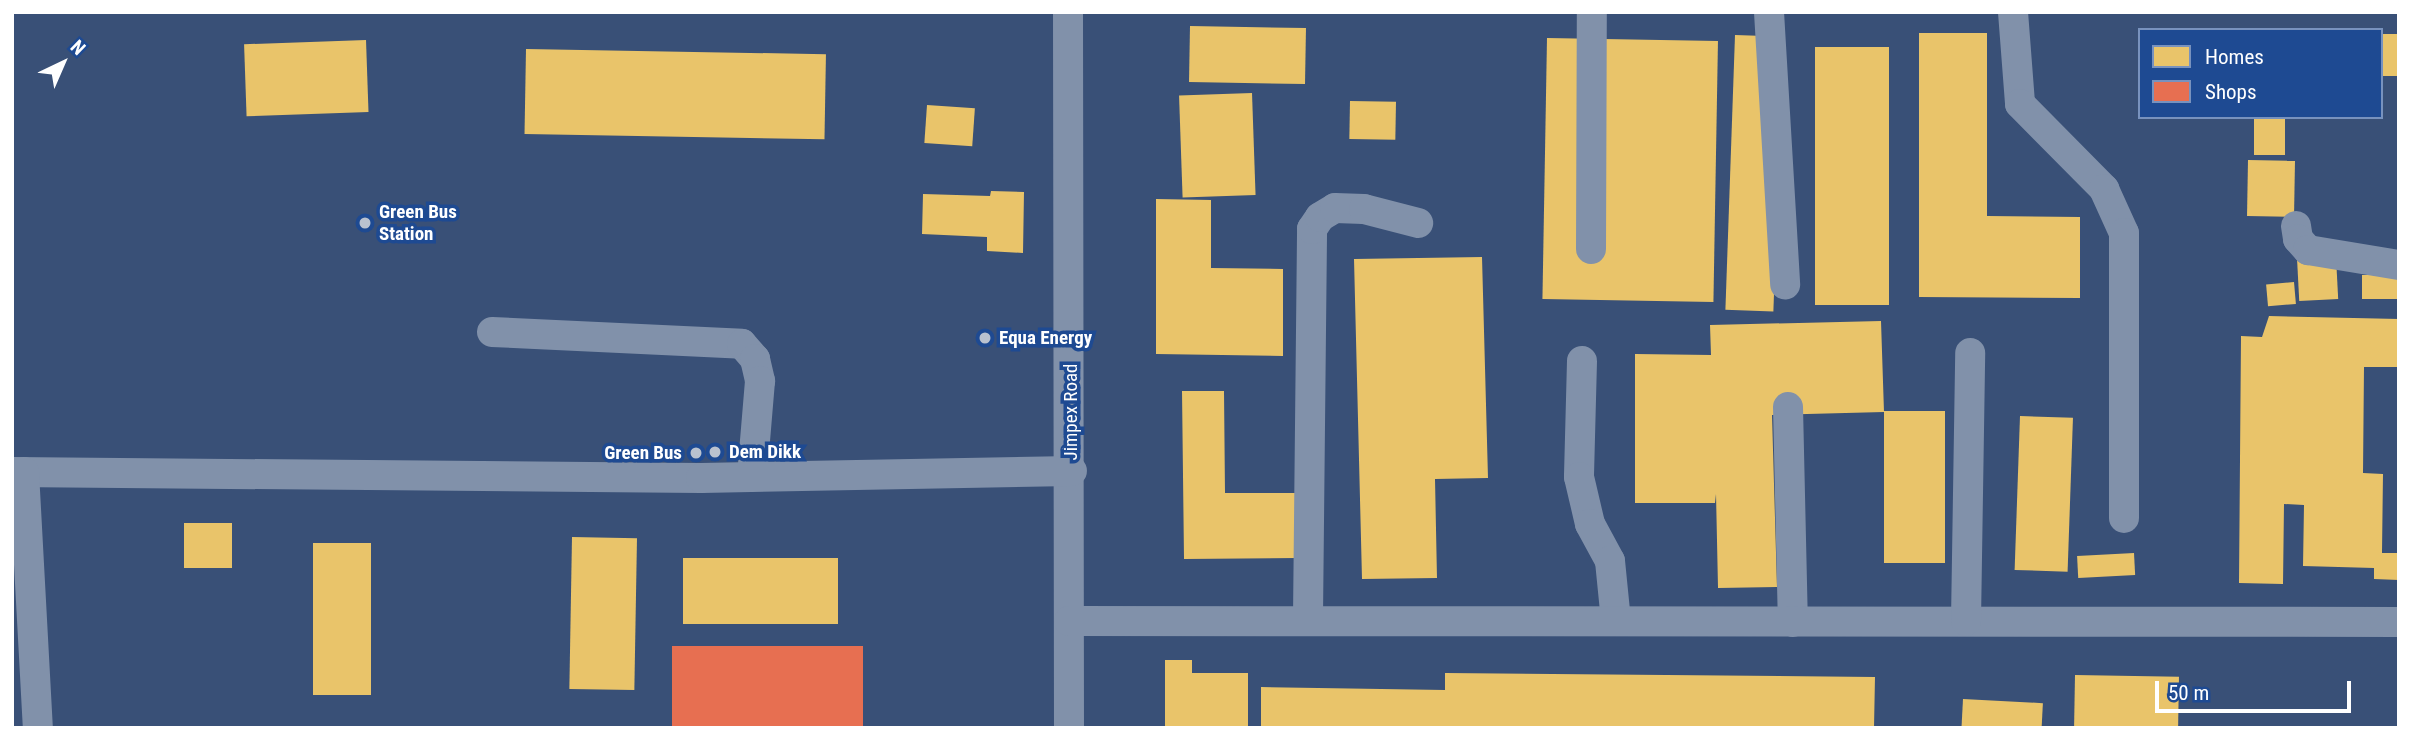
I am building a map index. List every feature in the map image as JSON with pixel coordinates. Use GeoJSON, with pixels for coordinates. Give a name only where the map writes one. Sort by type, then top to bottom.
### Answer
{"type":"FeatureCollection","features":[{"type":"Feature","properties":{"kind":"street","name":"Jimpex Road"},"geometry":{"type":"LineString","coordinates":[[1068,12],[1072,471],[1069,728]]}},
{"type":"Feature","properties":{"kind":"street"},"geometry":{"type":"LineString","coordinates":[[1591,249],[1592,12]]}},
{"type":"Feature","properties":{"kind":"street"},"geometry":{"type":"LineString","coordinates":[[1769,12],[1785,285]]}},
{"type":"Feature","properties":{"kind":"street"},"geometry":{"type":"LineString","coordinates":[[2013,12],[2020,104],[2104,189],[2124,233],[2124,518]]}},
{"type":"Feature","properties":{"kind":"street"},"geometry":{"type":"LineString","coordinates":[[1308,618],[1312,229],[1320,217],[1335,208],[1364,209],[1418,223]]}},
{"type":"Feature","properties":{"kind":"street"},"geometry":{"type":"LineString","coordinates":[[2296,226],[2298,239],[2308,250],[2399,265]]}},
{"type":"Feature","properties":{"kind":"street"},"geometry":{"type":"LineString","coordinates":[[492,332],[742,344],[755,359],[760,381],[752,477]]}},
{"type":"Feature","properties":{"kind":"street"},"geometry":{"type":"LineString","coordinates":[[1966,621],[1970,353]]}},
{"type":"Feature","properties":{"kind":"street"},"geometry":{"type":"LineString","coordinates":[[1583,360],[1579,477],[1590,524],[1610,561],[1616,621]]}},
{"type":"Feature","properties":{"kind":"street"},"geometry":{"type":"LineString","coordinates":[[1788,407],[1793,621]]}},
{"type":"Feature","properties":{"kind":"street"},"geometry":{"type":"LineString","coordinates":[[38,728],[18,472],[752,477],[1072,471]]}},
{"type":"Feature","properties":{"kind":"street"},"geometry":{"type":"LineString","coordinates":[[1069,621],[1308,618],[2399,622]]}},
{"type":"Feature","properties":{"kind":"building: Homes"},"geometry":{"type":"Polygon","coordinates":[[[1190,26],[1306,28],[1305,84],[1189,82],[1190,26]]]}},
{"type":"Feature","properties":{"kind":"building: Homes"},"geometry":{"type":"Polygon","coordinates":[[[1919,33],[1987,33],[1987,216],[2080,217],[2080,298],[1919,297],[1919,33]]]}},
{"type":"Feature","properties":{"kind":"building: Homes"},"geometry":{"type":"Polygon","coordinates":[[[2383,34],[2399,34],[2399,76],[2383,76],[2383,34]]]}},
{"type":"Feature","properties":{"kind":"building: Homes"},"geometry":{"type":"Polygon","coordinates":[[[1735,35],[1783,37],[1773,312],[1725,310],[1735,35]]]}},
{"type":"Feature","properties":{"kind":"building: Homes"},"geometry":{"type":"Polygon","coordinates":[[[1547,38],[1718,41],[1713,302],[1542,299],[1547,38]]]}},
{"type":"Feature","properties":{"kind":"building: Homes"},"geometry":{"type":"Polygon","coordinates":[[[366,40],[369,112],[247,116],[244,44],[366,40]]]}},
{"type":"Feature","properties":{"kind":"building: Homes"},"geometry":{"type":"Polygon","coordinates":[[[1815,47],[1889,47],[1889,305],[1815,305],[1815,47]]]}},
{"type":"Feature","properties":{"kind":"building: Homes"},"geometry":{"type":"Polygon","coordinates":[[[526,49],[826,54],[824,139],[525,134],[526,49]]]}},
{"type":"Feature","properties":{"kind":"building: Homes"},"geometry":{"type":"Polygon","coordinates":[[[1252,93],[1256,195],[1183,197],[1179,96],[1252,93]]]}},
{"type":"Feature","properties":{"kind":"building: Homes"},"geometry":{"type":"Polygon","coordinates":[[[1350,101],[1396,102],[1395,140],[1349,139],[1350,101]]]}},
{"type":"Feature","properties":{"kind":"building: Homes"},"geometry":{"type":"Polygon","coordinates":[[[927,105],[975,108],[972,146],[924,143],[927,105]]]}},
{"type":"Feature","properties":{"kind":"building: Homes"},"geometry":{"type":"Polygon","coordinates":[[[2254,119],[2285,119],[2285,155],[2254,155],[2254,119]]]}},
{"type":"Feature","properties":{"kind":"building: Homes"},"geometry":{"type":"Polygon","coordinates":[[[2248,160],[2295,161],[2294,217],[2247,216],[2248,160]]]}},
{"type":"Feature","properties":{"kind":"building: Homes"},"geometry":{"type":"Polygon","coordinates":[[[991,191],[1024,192],[1023,253],[987,251],[987,237],[922,234],[923,194],[990,196],[991,191]]]}},
{"type":"Feature","properties":{"kind":"building: Homes"},"geometry":{"type":"Polygon","coordinates":[[[1156,199],[1211,200],[1211,268],[1283,269],[1283,356],[1156,354],[1156,199]]]}},
{"type":"Feature","properties":{"kind":"building: Homes"},"geometry":{"type":"Polygon","coordinates":[[[1482,257],[1488,478],[1435,479],[1437,578],[1362,579],[1354,259],[1482,257]]]}},
{"type":"Feature","properties":{"kind":"building: Homes"},"geometry":{"type":"Polygon","coordinates":[[[2336,257],[2338,299],[2299,301],[2297,259],[2336,257]]]}},
{"type":"Feature","properties":{"kind":"building: Homes"},"geometry":{"type":"Polygon","coordinates":[[[2362,275],[2399,275],[2399,299],[2362,299],[2362,275]]]}},
{"type":"Feature","properties":{"kind":"building: Homes"},"geometry":{"type":"Polygon","coordinates":[[[2294,282],[2296,304],[2268,306],[2266,284],[2294,282]]]}},
{"type":"Feature","properties":{"kind":"building: Homes"},"geometry":{"type":"Polygon","coordinates":[[[2269,316],[2399,319],[2399,367],[2364,367],[2363,473],[2383,474],[2382,553],[2399,553],[2399,580],[2374,579],[2374,568],[2303,566],[2304,505],[2284,504],[2283,584],[2239,583],[2241,336],[2262,337],[2269,316]]]}},
{"type":"Feature","properties":{"kind":"building: Homes"},"geometry":{"type":"Polygon","coordinates":[[[1881,321],[1884,412],[1772,415],[1777,587],[1718,588],[1716,494],[1715,503],[1635,503],[1635,354],[1711,355],[1710,325],[1881,321]]]}},
{"type":"Feature","properties":{"kind":"building: Homes"},"geometry":{"type":"Polygon","coordinates":[[[1182,391],[1224,391],[1225,493],[1297,493],[1297,558],[1184,559],[1182,391]]]}},
{"type":"Feature","properties":{"kind":"building: Homes"},"geometry":{"type":"Polygon","coordinates":[[[1884,411],[1945,411],[1945,563],[1884,563],[1884,411]]]}},
{"type":"Feature","properties":{"kind":"building: Homes"},"geometry":{"type":"Polygon","coordinates":[[[2020,416],[2073,418],[2068,572],[2015,570],[2020,416]]]}},
{"type":"Feature","properties":{"kind":"building: Homes"},"geometry":{"type":"Polygon","coordinates":[[[184,523],[232,523],[232,568],[184,568],[184,523]]]}},
{"type":"Feature","properties":{"kind":"building: Homes"},"geometry":{"type":"Polygon","coordinates":[[[572,537],[637,538],[634,690],[569,689],[572,537]]]}},
{"type":"Feature","properties":{"kind":"building: Homes"},"geometry":{"type":"Polygon","coordinates":[[[313,543],[371,543],[371,695],[313,695],[313,543]]]}},
{"type":"Feature","properties":{"kind":"building: Homes"},"geometry":{"type":"Polygon","coordinates":[[[2134,553],[2135,575],[2078,578],[2077,556],[2134,553]]]}},
{"type":"Feature","properties":{"kind":"building: Homes"},"geometry":{"type":"Polygon","coordinates":[[[683,558],[838,558],[838,624],[683,624],[683,558]]]}},
{"type":"Feature","properties":{"kind":"building: Homes"},"geometry":{"type":"Polygon","coordinates":[[[1165,660],[1192,660],[1192,673],[1248,673],[1248,728],[1165,728],[1165,660]]]}},
{"type":"Feature","properties":{"kind":"building: Homes"},"geometry":{"type":"Polygon","coordinates":[[[1445,673],[1875,677],[1874,728],[1261,728],[1261,687],[1445,690],[1445,673]]]}},
{"type":"Feature","properties":{"kind":"building: Homes"},"geometry":{"type":"Polygon","coordinates":[[[2075,675],[2179,677],[2178,728],[2074,728],[2075,675]]]}},
{"type":"Feature","properties":{"kind":"building: Homes"},"geometry":{"type":"Polygon","coordinates":[[[1963,699],[2043,703],[2042,728],[1961,728],[1963,699]]]}},
{"type":"Feature","properties":{"kind":"building: Shops"},"geometry":{"type":"Polygon","coordinates":[[[672,646],[863,646],[863,728],[672,728],[672,646]]]}},
{"type":"Feature","properties":{"kind":"place","name":"Green Bus Station"},"geometry":{"type":"Point","coordinates":[365,223]}},
{"type":"Feature","properties":{"kind":"place","name":"Equa Energy"},"geometry":{"type":"Point","coordinates":[985,338]}},
{"type":"Feature","properties":{"kind":"place","name":"Dem Dikk"},"geometry":{"type":"Point","coordinates":[715,452]}},
{"type":"Feature","properties":{"kind":"place","name":"Green Bus"},"geometry":{"type":"Point","coordinates":[696,453]}}]}
